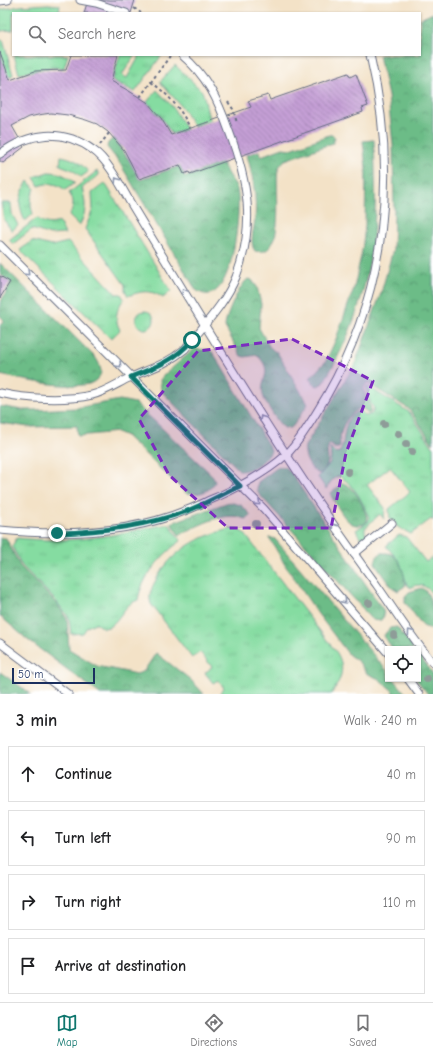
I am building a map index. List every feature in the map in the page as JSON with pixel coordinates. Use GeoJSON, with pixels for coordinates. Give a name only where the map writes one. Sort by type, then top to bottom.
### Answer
{"type":"FeatureCollection","features":[{"type":"Feature","properties":{"kind":"lane"},"geometry":{"type":"LineString","coordinates":[[0,1],[8,0]]}},
{"type":"Feature","properties":{"kind":"lane"},"geometry":{"type":"LineString","coordinates":[[80,0],[96,3],[123,12]]}},
{"type":"Feature","properties":{"kind":"lane"},"geometry":{"type":"LineString","coordinates":[[0,393],[32,399],[93,395],[156,367],[177,355],[205,325],[228,293],[236,276],[246,238],[248,204],[241,166],[217,100],[206,80],[183,56]]}},
{"type":"Feature","properties":{"kind":"lane"},"geometry":{"type":"LineString","coordinates":[[0,530],[57,533],[118,528],[148,522],[187,511],[240,486],[263,472],[286,455],[294,445],[322,404],[345,360],[365,307],[377,261],[383,221],[384,168],[380,108],[370,56]]}},
{"type":"Feature","properties":{"kind":"lane"},"geometry":{"type":"LineString","coordinates":[[0,154],[18,142],[29,137],[55,135],[66,137],[86,145],[102,158],[286,455],[354,554],[433,663]]}},
{"type":"Feature","properties":{"kind":"lane"},"geometry":{"type":"LineString","coordinates":[[0,245],[264,509],[385,650]]}},
{"type":"Feature","properties":{"kind":"lane"},"geometry":{"type":"LineString","coordinates":[[354,554],[392,523]]}},
{"type":"Feature","properties":{"kind":"lane"},"geometry":{"type":"LineString","coordinates":[[0,643],[68,694]]}},
{"type":"Feature","properties":{"kind":"lane"},"geometry":{"type":"LineString","coordinates":[[410,682],[419,694]]}},
{"type":"Feature","properties":{"kind":"path"},"geometry":{"type":"LineString","coordinates":[[140,97],[170,56]]}},
{"type":"Feature","properties":{"kind":"path"},"geometry":{"type":"LineString","coordinates":[[151,82],[162,90],[175,104],[190,128]]}},
{"type":"Feature","properties":{"kind":"path"},"geometry":{"type":"LineString","coordinates":[[100,146],[109,133]]}},
{"type":"Feature","properties":{"kind":"highlighted area"},"geometry":{"type":"Polygon","coordinates":[[[292,339],[373,381],[346,453],[331,528],[228,528],[169,475],[139,419],[198,351],[292,339]]]}},
{"type":"Feature","properties":{"kind":"green space"},"geometry":{"type":"Polygon","coordinates":[[[48,4],[60,5],[59,12],[12,12],[12,30],[0,31],[0,10],[20,6],[48,4]]]}},
{"type":"Feature","properties":{"kind":"green space"},"geometry":{"type":"Polygon","coordinates":[[[433,13],[433,444],[409,409],[367,383],[363,389],[371,412],[368,414],[365,410],[360,408],[349,417],[342,429],[339,448],[334,448],[331,444],[329,444],[327,466],[320,474],[313,470],[308,463],[305,454],[305,446],[355,364],[381,293],[393,250],[393,145],[388,96],[379,56],[421,56],[421,19],[433,13]]]}},
{"type":"Feature","properties":{"kind":"green space"},"geometry":{"type":"Polygon","coordinates":[[[0,40],[3,40],[13,75],[0,81],[0,40]]]}},
{"type":"Feature","properties":{"kind":"green space"},"geometry":{"type":"Polygon","coordinates":[[[14,56],[68,56],[64,68],[45,68],[19,74],[14,56]]]}},
{"type":"Feature","properties":{"kind":"green space"},"geometry":{"type":"Polygon","coordinates":[[[120,56],[134,56],[122,75],[127,78],[139,56],[161,56],[135,92],[112,80],[120,56]]]}},
{"type":"Feature","properties":{"kind":"green space"},"geometry":{"type":"Polygon","coordinates":[[[175,65],[202,91],[210,120],[193,126],[182,107],[160,82],[175,65]]]}},
{"type":"Feature","properties":{"kind":"green space"},"geometry":{"type":"Polygon","coordinates":[[[157,90],[172,106],[186,129],[172,134],[161,117],[147,102],[157,90]]]}},
{"type":"Feature","properties":{"kind":"green space"},"geometry":{"type":"Polygon","coordinates":[[[329,135],[333,135],[335,138],[333,143],[285,160],[280,166],[277,178],[278,205],[276,233],[272,244],[265,250],[255,251],[252,240],[255,220],[255,195],[247,155],[259,151],[261,156],[283,148],[291,149],[329,135]]]}},
{"type":"Feature","properties":{"kind":"green space"},"geometry":{"type":"Polygon","coordinates":[[[113,138],[129,160],[140,180],[180,166],[185,177],[222,163],[236,187],[238,217],[232,257],[226,275],[218,288],[208,294],[196,290],[119,162],[107,147],[108,143],[113,138]]]}},
{"type":"Feature","properties":{"kind":"green space"},"geometry":{"type":"Polygon","coordinates":[[[374,140],[375,213],[371,256],[367,275],[356,313],[342,349],[323,383],[318,386],[315,385],[310,378],[326,361],[336,339],[354,288],[362,251],[365,226],[366,168],[363,141],[374,140]]]}},
{"type":"Feature","properties":{"kind":"green space"},"geometry":{"type":"Polygon","coordinates":[[[61,156],[76,161],[88,172],[81,177],[73,170],[60,165],[61,156]]]}},
{"type":"Feature","properties":{"kind":"green space"},"geometry":{"type":"Polygon","coordinates":[[[97,171],[99,175],[82,188],[85,212],[79,226],[69,216],[73,204],[69,193],[97,171]]]}},
{"type":"Feature","properties":{"kind":"green space"},"geometry":{"type":"Polygon","coordinates":[[[48,172],[62,174],[75,183],[65,190],[53,184],[39,186],[34,177],[48,172]]]}},
{"type":"Feature","properties":{"kind":"green space"},"geometry":{"type":"Polygon","coordinates":[[[28,181],[35,189],[31,201],[33,214],[25,221],[21,210],[20,201],[28,181]]]}},
{"type":"Feature","properties":{"kind":"green space"},"geometry":{"type":"Polygon","coordinates":[[[105,183],[171,291],[163,298],[150,292],[137,293],[128,296],[125,290],[125,285],[85,229],[93,209],[92,193],[105,183]]]}},
{"type":"Feature","properties":{"kind":"green space"},"geometry":{"type":"Polygon","coordinates":[[[1,203],[11,203],[12,214],[18,225],[12,231],[4,220],[1,203]]]}},
{"type":"Feature","properties":{"kind":"green space"},"geometry":{"type":"Polygon","coordinates":[[[37,218],[42,222],[59,222],[65,234],[50,235],[32,229],[13,244],[9,240],[37,218]]]}},
{"type":"Feature","properties":{"kind":"green space"},"geometry":{"type":"Polygon","coordinates":[[[32,241],[51,246],[68,242],[116,294],[121,294],[124,299],[117,314],[117,322],[120,330],[111,339],[20,250],[32,241]]]}},
{"type":"Feature","properties":{"kind":"green space"},"geometry":{"type":"Polygon","coordinates":[[[0,263],[95,357],[99,363],[101,371],[99,377],[95,381],[89,384],[80,385],[57,385],[0,375],[0,326],[4,320],[0,316],[0,303],[11,283],[0,274],[0,263]]]}},
{"type":"Feature","properties":{"kind":"green space"},"geometry":{"type":"Polygon","coordinates":[[[248,279],[252,280],[257,287],[261,304],[259,328],[269,346],[277,352],[308,404],[293,426],[289,428],[285,428],[279,423],[264,398],[262,389],[266,371],[262,361],[257,355],[245,357],[241,356],[225,327],[227,316],[234,301],[241,287],[248,279]]]}},
{"type":"Feature","properties":{"kind":"green space"},"geometry":{"type":"Polygon","coordinates":[[[141,311],[149,311],[154,316],[152,327],[149,329],[141,329],[136,324],[136,316],[141,311]]]}},
{"type":"Feature","properties":{"kind":"green space"},"geometry":{"type":"Polygon","coordinates":[[[194,349],[210,350],[214,354],[271,450],[270,454],[263,461],[254,467],[240,471],[161,391],[160,380],[194,349]]]}},
{"type":"Feature","properties":{"kind":"green space"},"geometry":{"type":"Polygon","coordinates":[[[367,386],[409,412],[433,447],[433,521],[431,519],[411,534],[396,526],[395,522],[390,519],[389,509],[410,492],[390,467],[367,485],[385,508],[384,519],[380,514],[365,528],[367,536],[360,538],[356,530],[368,522],[369,518],[358,494],[350,484],[339,476],[333,479],[326,489],[318,477],[330,463],[330,447],[335,453],[340,452],[347,422],[350,417],[361,411],[366,416],[372,414],[374,408],[371,404],[366,389],[367,386]]]}},
{"type":"Feature","properties":{"kind":"green space"},"geometry":{"type":"Polygon","coordinates":[[[120,400],[135,403],[213,476],[215,482],[213,486],[203,492],[195,494],[186,493],[126,436],[117,432],[78,436],[77,426],[29,427],[0,423],[0,406],[22,410],[76,408],[120,400]]]}},
{"type":"Feature","properties":{"kind":"green space"},"geometry":{"type":"Polygon","coordinates":[[[278,467],[285,467],[289,470],[383,610],[384,616],[381,620],[375,621],[369,617],[259,494],[257,490],[258,482],[278,467]]]}},
{"type":"Feature","properties":{"kind":"green space"},"geometry":{"type":"Polygon","coordinates":[[[343,483],[352,488],[358,497],[365,511],[367,522],[361,525],[355,525],[350,522],[331,496],[331,493],[343,483]]]}},
{"type":"Feature","properties":{"kind":"green space"},"geometry":{"type":"Polygon","coordinates":[[[229,502],[241,505],[251,515],[245,519],[228,516],[211,520],[179,535],[171,523],[229,502]]]}},
{"type":"Feature","properties":{"kind":"green space"},"geometry":{"type":"Polygon","coordinates":[[[169,524],[181,541],[160,559],[148,575],[143,583],[138,600],[129,605],[117,620],[109,627],[104,628],[95,623],[87,627],[83,633],[71,634],[69,618],[56,601],[22,566],[12,546],[17,538],[47,540],[81,539],[169,524]]]}},
{"type":"Feature","properties":{"kind":"green space"},"geometry":{"type":"Polygon","coordinates":[[[231,529],[244,533],[337,653],[340,658],[342,669],[340,679],[331,694],[221,694],[220,692],[224,688],[218,680],[213,683],[205,673],[212,667],[200,652],[192,658],[151,604],[150,595],[155,583],[162,570],[178,553],[208,535],[231,529]]]}},
{"type":"Feature","properties":{"kind":"green space"},"geometry":{"type":"Polygon","coordinates":[[[399,535],[406,537],[426,562],[433,557],[433,595],[426,587],[417,585],[411,588],[407,585],[400,562],[386,546],[399,535]]]}},
{"type":"Feature","properties":{"kind":"green space"},"geometry":{"type":"Polygon","coordinates":[[[269,537],[275,539],[385,668],[385,682],[396,682],[406,694],[393,694],[393,691],[379,679],[366,673],[359,662],[349,655],[318,614],[285,565],[269,537]]]}},
{"type":"Feature","properties":{"kind":"green space"},"geometry":{"type":"Polygon","coordinates":[[[0,538],[6,538],[20,566],[58,605],[67,619],[69,649],[97,666],[137,674],[144,671],[156,653],[191,680],[204,694],[100,694],[29,641],[0,616],[0,538]]]}},
{"type":"Feature","properties":{"kind":"green space"},"geometry":{"type":"Polygon","coordinates":[[[382,553],[395,556],[402,568],[405,578],[405,586],[398,591],[392,587],[375,563],[377,557],[382,553]]]}},
{"type":"Feature","properties":{"kind":"green space"},"geometry":{"type":"Polygon","coordinates":[[[422,588],[426,591],[430,600],[433,629],[423,626],[405,602],[405,596],[409,592],[422,588]]]}},
{"type":"Feature","properties":{"kind":"green space"},"geometry":{"type":"Polygon","coordinates":[[[397,627],[412,646],[391,646],[384,635],[390,628],[397,627]]]}},
{"type":"Feature","properties":{"kind":"green space"},"geometry":{"type":"Polygon","coordinates":[[[421,658],[433,674],[433,694],[428,694],[418,682],[421,682],[421,658]]]}},
{"type":"Feature","properties":{"kind":"green space"},"geometry":{"type":"Polygon","coordinates":[[[0,672],[31,694],[0,694],[0,672]]]}},
{"type":"Feature","properties":{"kind":"building"},"geometry":{"type":"Polygon","coordinates":[[[88,0],[135,0],[131,12],[84,12],[88,0]]]}},
{"type":"Feature","properties":{"kind":"building"},"geometry":{"type":"Polygon","coordinates":[[[0,52],[10,80],[35,71],[66,70],[71,56],[118,56],[111,81],[147,102],[161,118],[171,135],[251,107],[248,101],[268,95],[270,100],[348,73],[350,77],[356,74],[368,106],[362,108],[363,112],[190,174],[189,172],[184,174],[180,165],[139,179],[124,150],[108,132],[97,124],[86,120],[68,115],[51,113],[29,117],[12,126],[24,147],[3,163],[0,161],[0,52]]]}},
{"type":"Feature","properties":{"kind":"building"},"geometry":{"type":"Polygon","coordinates":[[[0,276],[10,282],[0,298],[0,276]]]}},
{"type":"Feature","properties":{"kind":"route"},"geometry":{"type":"LineString","coordinates":[[57,533],[94,531],[140,524],[187,511],[240,486],[131,377],[169,360],[177,355],[192,340]]}}]}
